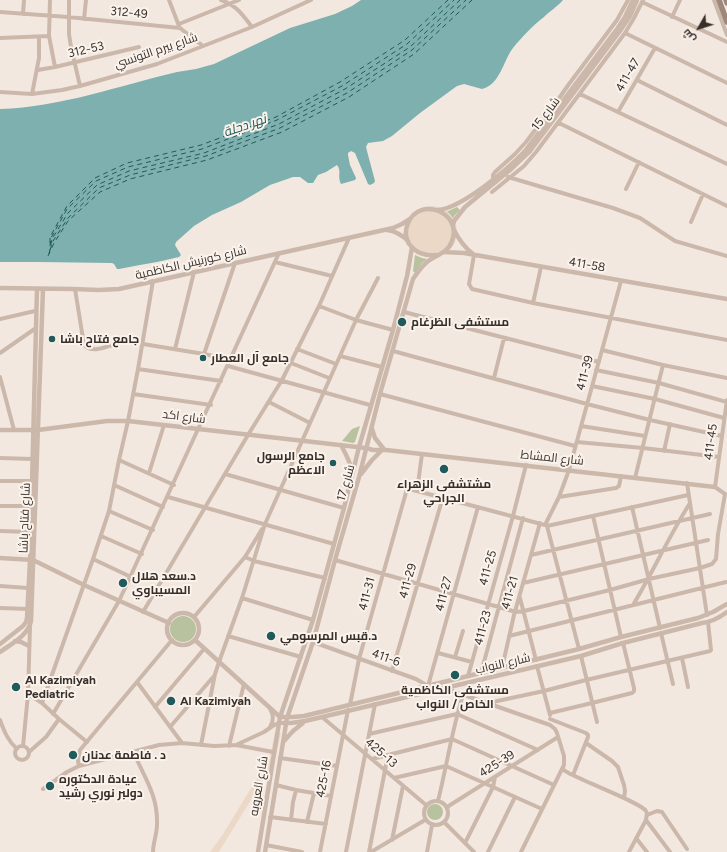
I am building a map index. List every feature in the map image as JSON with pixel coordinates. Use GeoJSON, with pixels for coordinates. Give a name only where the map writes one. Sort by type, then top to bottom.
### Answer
{"type":"FeatureCollection","features":[{"type":"Feature","properties":{"kind":"main road"},"geometry":{"type":"LineString","coordinates":[[719,0],[727,22]]}},
{"type":"Feature","properties":{"kind":"street"},"geometry":{"type":"LineString","coordinates":[[23,14],[24,0]]}},
{"type":"Feature","properties":{"kind":"street"},"geometry":{"type":"LineString","coordinates":[[50,0],[48,36],[56,67]]}},
{"type":"Feature","properties":{"kind":"street"},"geometry":{"type":"LineString","coordinates":[[69,0],[69,39],[80,86]]}},
{"type":"Feature","properties":{"kind":"street"},"geometry":{"type":"LineString","coordinates":[[84,19],[86,0]]}},
{"type":"Feature","properties":{"kind":"street"},"geometry":{"type":"LineString","coordinates":[[169,0],[180,26],[203,46]]}},
{"type":"Feature","properties":{"kind":"street"},"geometry":{"type":"LineString","coordinates":[[221,0],[230,3],[239,11],[252,27]]}},
{"type":"Feature","properties":{"kind":"street"},"geometry":{"type":"LineString","coordinates":[[180,26],[239,0]]}},
{"type":"Feature","properties":{"kind":"street","name":"شارع بيرم التونسي"},"geometry":{"type":"LineString","coordinates":[[0,92],[32,94],[62,90],[157,64],[252,27],[309,0]]}},
{"type":"Feature","properties":{"kind":"street"},"geometry":{"type":"LineString","coordinates":[[493,180],[493,175],[495,172],[523,146],[555,104],[613,26],[628,0]]}},
{"type":"Feature","properties":{"kind":"street","name":"شارع 15"},"geometry":{"type":"LineString","coordinates":[[438,210],[461,202],[493,180],[525,151],[617,29],[628,12],[633,0]]}},
{"type":"Feature","properties":{"kind":"street"},"geometry":{"type":"LineString","coordinates":[[672,16],[680,0]]}},
{"type":"Feature","properties":{"kind":"street"},"geometry":{"type":"LineString","coordinates":[[714,0],[727,35]]}},
{"type":"Feature","properties":{"kind":"street"},"geometry":{"type":"LineString","coordinates":[[492,192],[510,178],[532,157],[559,123],[625,33],[634,18],[641,1],[727,42]]}},
{"type":"Feature","properties":{"kind":"street","name":"شارع 15"},"geometry":{"type":"LineString","coordinates":[[453,227],[457,216],[465,207],[517,164],[534,147],[641,1]]}},
{"type":"Feature","properties":{"kind":"street","name":"312-49"},"geometry":{"type":"LineString","coordinates":[[0,12],[180,26]]}},
{"type":"Feature","properties":{"kind":"street"},"geometry":{"type":"LineString","coordinates":[[625,33],[727,83]]}},
{"type":"Feature","properties":{"kind":"street"},"geometry":{"type":"LineString","coordinates":[[0,38],[48,36]]}},
{"type":"Feature","properties":{"kind":"street"},"geometry":{"type":"LineString","coordinates":[[32,94],[38,70],[39,37]]}},
{"type":"Feature","properties":{"kind":"street","name":"312-53"},"geometry":{"type":"LineString","coordinates":[[38,70],[139,48]]}},
{"type":"Feature","properties":{"kind":"street","name":"411-47"},"geometry":{"type":"LineString","coordinates":[[618,112],[655,48]]}},
{"type":"Feature","properties":{"kind":"street"},"geometry":{"type":"LineString","coordinates":[[601,57],[602,63]]}},
{"type":"Feature","properties":{"kind":"street"},"geometry":{"type":"LineString","coordinates":[[637,80],[727,124]]}},
{"type":"Feature","properties":{"kind":"street"},"geometry":{"type":"LineString","coordinates":[[569,84],[571,90]]}},
{"type":"Feature","properties":{"kind":"street"},"geometry":{"type":"LineString","coordinates":[[580,94],[727,164]]}},
{"type":"Feature","properties":{"kind":"street"},"geometry":{"type":"LineString","coordinates":[[559,123],[727,206]]}},
{"type":"Feature","properties":{"kind":"street"},"geometry":{"type":"LineString","coordinates":[[626,189],[639,162]]}},
{"type":"Feature","properties":{"kind":"street"},"geometry":{"type":"LineString","coordinates":[[502,176],[614,208],[640,218],[675,240],[727,256]]}},
{"type":"Feature","properties":{"kind":"street"},"geometry":{"type":"LineString","coordinates":[[691,222],[703,194]]}},
{"type":"Feature","properties":{"kind":"street"},"geometry":{"type":"LineString","coordinates":[[408,241],[407,229],[411,218],[424,209],[438,210],[449,218],[465,248],[474,255],[469,284],[472,289],[533,303],[727,340]]}},
{"type":"Feature","properties":{"kind":"street","name":"شارع كورنيش الكاظمية"},"geometry":{"type":"LineString","coordinates":[[0,288],[118,289],[383,230],[398,226],[411,218]]}},
{"type":"Feature","properties":{"kind":"street"},"geometry":{"type":"LineString","coordinates":[[383,230],[396,232],[402,236],[408,241],[416,252],[423,255],[436,256],[444,252],[452,242],[454,235],[453,227]]}},
{"type":"Feature","properties":{"kind":"street"},"geometry":{"type":"LineString","coordinates":[[143,612],[282,380],[319,306],[349,238]]}},
{"type":"Feature","properties":{"kind":"street","name":"شارع 17"},"geometry":{"type":"LineString","coordinates":[[280,720],[302,657],[325,578],[370,405],[393,330],[408,271],[412,247]]}},
{"type":"Feature","properties":{"kind":"street","name":"411-58"},"geometry":{"type":"LineString","coordinates":[[444,252],[474,255],[727,299]]}},
{"type":"Feature","properties":{"kind":"street"},"geometry":{"type":"LineString","coordinates":[[53,714],[120,601],[279,253]]}},
{"type":"Feature","properties":{"kind":"street","name":"شارع 17"},"geometry":{"type":"LineString","coordinates":[[265,852],[287,718],[312,642],[413,279],[426,263],[436,256]]}},
{"type":"Feature","properties":{"kind":"street"},"geometry":{"type":"LineString","coordinates":[[275,262],[332,276]]}},
{"type":"Feature","properties":{"kind":"street"},"geometry":{"type":"LineString","coordinates":[[204,354],[236,263]]}},
{"type":"Feature","properties":{"kind":"street"},"geometry":{"type":"LineString","coordinates":[[533,303],[541,267]]}},
{"type":"Feature","properties":{"kind":"street"},"geometry":{"type":"LineString","coordinates":[[175,349],[194,272]]}},
{"type":"Feature","properties":{"kind":"street"},"geometry":{"type":"LineString","coordinates":[[194,617],[245,557],[265,524],[329,378],[356,320],[378,278]]}},
{"type":"Feature","properties":{"kind":"street","name":"411-39"},"geometry":{"type":"LineString","coordinates":[[546,526],[569,470],[621,281]]}},
{"type":"Feature","properties":{"kind":"street"},"geometry":{"type":"LineString","coordinates":[[42,703],[109,511],[118,460],[128,421],[143,344],[153,282]]}},
{"type":"Feature","properties":{"kind":"street","name":"شارع فتاح باشا"},"geometry":{"type":"LineString","coordinates":[[23,746],[28,694],[29,646],[32,609],[36,289]]}},
{"type":"Feature","properties":{"kind":"street","name":"شارع فتاح باشا"},"geometry":{"type":"LineString","coordinates":[[0,644],[24,624],[27,618],[28,588],[32,560],[32,459],[43,289]]}},
{"type":"Feature","properties":{"kind":"street"},"geometry":{"type":"LineString","coordinates":[[75,289],[84,345],[94,350],[112,345]]}},
{"type":"Feature","properties":{"kind":"street"},"geometry":{"type":"LineString","coordinates":[[319,306],[356,320],[393,330]]}},
{"type":"Feature","properties":{"kind":"street"},"geometry":{"type":"LineString","coordinates":[[0,319],[35,311]]}},
{"type":"Feature","properties":{"kind":"street"},"geometry":{"type":"LineString","coordinates":[[404,312],[599,362]]}},
{"type":"Feature","properties":{"kind":"street"},"geometry":{"type":"LineString","coordinates":[[0,354],[36,328]]}},
{"type":"Feature","properties":{"kind":"street"},"geometry":{"type":"LineString","coordinates":[[494,378],[504,338]]}},
{"type":"Feature","properties":{"kind":"street"},"geometry":{"type":"LineString","coordinates":[[143,344],[231,360]]}},
{"type":"Feature","properties":{"kind":"street"},"geometry":{"type":"LineString","coordinates":[[298,349],[336,364]]}},
{"type":"Feature","properties":{"kind":"street"},"geometry":{"type":"LineString","coordinates":[[602,350],[727,378]]}},
{"type":"Feature","properties":{"kind":"street"},"geometry":{"type":"LineString","coordinates":[[393,351],[587,404],[722,436]]}},
{"type":"Feature","properties":{"kind":"street"},"geometry":{"type":"LineString","coordinates":[[340,356],[382,367]]}},
{"type":"Feature","properties":{"kind":"street"},"geometry":{"type":"LineString","coordinates":[[291,363],[329,378]]}},
{"type":"Feature","properties":{"kind":"street"},"geometry":{"type":"LineString","coordinates":[[635,478],[663,364]]}},
{"type":"Feature","properties":{"kind":"street"},"geometry":{"type":"LineString","coordinates":[[228,366],[370,405]]}},
{"type":"Feature","properties":{"kind":"street"},"geometry":{"type":"LineString","coordinates":[[138,369],[221,381]]}},
{"type":"Feature","properties":{"kind":"street"},"geometry":{"type":"LineString","coordinates":[[596,370],[727,401]]}},
{"type":"Feature","properties":{"kind":"street"},"geometry":{"type":"LineString","coordinates":[[0,377],[14,430]]}},
{"type":"Feature","properties":{"kind":"street"},"geometry":{"type":"LineString","coordinates":[[592,386],[655,399],[724,418]]}},
{"type":"Feature","properties":{"kind":"street"},"geometry":{"type":"LineString","coordinates":[[133,394],[210,405]]}},
{"type":"Feature","properties":{"kind":"street"},"geometry":{"type":"LineString","coordinates":[[380,394],[576,444],[643,448],[719,458]]}},
{"type":"Feature","properties":{"kind":"street","name":"411-45"},"geometry":{"type":"LineString","coordinates":[[715,487],[727,401]]}},
{"type":"Feature","properties":{"kind":"street"},"geometry":{"type":"LineString","coordinates":[[269,402],[310,423]]}},
{"type":"Feature","properties":{"kind":"street","name":"شارع اكد"},"geometry":{"type":"LineString","coordinates":[[0,430],[35,430],[107,421],[128,421],[366,448]]}},
{"type":"Feature","properties":{"kind":"street"},"geometry":{"type":"LineString","coordinates":[[664,451],[670,424]]}},
{"type":"Feature","properties":{"kind":"street"},"geometry":{"type":"LineString","coordinates":[[148,473],[164,425]]}},
{"type":"Feature","properties":{"kind":"street"},"geometry":{"type":"LineString","coordinates":[[359,477],[367,466],[384,449],[375,438],[372,426]]}},
{"type":"Feature","properties":{"kind":"street"},"geometry":{"type":"LineString","coordinates":[[581,426],[646,436]]}},
{"type":"Feature","properties":{"kind":"street"},"geometry":{"type":"LineString","coordinates":[[341,446],[350,464],[352,474]]}},
{"type":"Feature","properties":{"kind":"street","name":"شارع المشاط"},"geometry":{"type":"LineString","coordinates":[[366,448],[373,450],[384,449],[715,487]]}},
{"type":"Feature","properties":{"kind":"street"},"geometry":{"type":"LineString","coordinates":[[422,454],[417,491],[523,518],[546,526],[688,495]]}},
{"type":"Feature","properties":{"kind":"street"},"geometry":{"type":"LineString","coordinates":[[0,458],[32,459]]}},
{"type":"Feature","properties":{"kind":"street"},"geometry":{"type":"LineString","coordinates":[[118,460],[174,485]]}},
{"type":"Feature","properties":{"kind":"street","name":"411-25"},"geometry":{"type":"LineString","coordinates":[[468,676],[526,466]]}},
{"type":"Feature","properties":{"kind":"street"},"geometry":{"type":"LineString","coordinates":[[225,474],[344,508]]}},
{"type":"Feature","properties":{"kind":"street"},"geometry":{"type":"LineString","coordinates":[[559,497],[616,488],[621,476]]}},
{"type":"Feature","properties":{"kind":"street"},"geometry":{"type":"LineString","coordinates":[[0,481],[32,481]]}},
{"type":"Feature","properties":{"kind":"street"},"geometry":{"type":"LineString","coordinates":[[687,484],[707,615]]}},
{"type":"Feature","properties":{"kind":"street"},"geometry":{"type":"LineString","coordinates":[[114,485],[163,507]]}},
{"type":"Feature","properties":{"kind":"street"},"geometry":{"type":"LineString","coordinates":[[335,560],[516,612],[524,611],[712,564],[716,558],[718,534],[725,494],[715,487]]}},
{"type":"Feature","properties":{"kind":"street","name":"411-31"},"geometry":{"type":"LineString","coordinates":[[350,705],[360,659],[405,491],[409,489],[417,491]]}},
{"type":"Feature","properties":{"kind":"street"},"geometry":{"type":"LineString","coordinates":[[168,497],[334,544]]}},
{"type":"Feature","properties":{"kind":"street","name":"411-29"},"geometry":{"type":"LineString","coordinates":[[392,671],[443,497]]}},
{"type":"Feature","properties":{"kind":"street"},"geometry":{"type":"LineString","coordinates":[[633,605],[649,579],[662,551],[690,503]]}},
{"type":"Feature","properties":{"kind":"street"},"geometry":{"type":"LineString","coordinates":[[0,506],[31,506]]}},
{"type":"Feature","properties":{"kind":"street","name":"411-27"},"geometry":{"type":"LineString","coordinates":[[428,686],[478,507]]}},
{"type":"Feature","properties":{"kind":"street"},"geometry":{"type":"LineString","coordinates":[[632,507],[660,628]]}},
{"type":"Feature","properties":{"kind":"street"},"geometry":{"type":"LineString","coordinates":[[109,511],[153,530]]}},
{"type":"Feature","properties":{"kind":"street"},"geometry":{"type":"LineString","coordinates":[[531,555],[710,514]]}},
{"type":"Feature","properties":{"kind":"street"},"geometry":{"type":"LineString","coordinates":[[593,516],[621,637]]}},
{"type":"Feature","properties":{"kind":"street","name":"411-23"},"geometry":{"type":"LineString","coordinates":[[481,673],[523,518]]}},
{"type":"Feature","properties":{"kind":"street","name":"411-21"},"geometry":{"type":"LineString","coordinates":[[502,668],[509,636],[540,523]]}},
{"type":"Feature","properties":{"kind":"street"},"geometry":{"type":"LineString","coordinates":[[201,745],[219,662],[242,598],[265,524]]}},
{"type":"Feature","properties":{"kind":"street"},"geometry":{"type":"LineString","coordinates":[[546,526],[579,649]]}},
{"type":"Feature","properties":{"kind":"street"},"geometry":{"type":"LineString","coordinates":[[0,531],[31,532]]}},
{"type":"Feature","properties":{"kind":"street"},"geometry":{"type":"LineString","coordinates":[[101,536],[142,554]]}},
{"type":"Feature","properties":{"kind":"street"},"geometry":{"type":"LineString","coordinates":[[523,583],[708,540]]}},
{"type":"Feature","properties":{"kind":"street"},"geometry":{"type":"LineString","coordinates":[[245,557],[325,578]]}},
{"type":"Feature","properties":{"kind":"street"},"geometry":{"type":"LineString","coordinates":[[0,558],[32,560],[168,623]]}},
{"type":"Feature","properties":{"kind":"street"},"geometry":{"type":"LineString","coordinates":[[93,559],[131,577]]}},
{"type":"Feature","properties":{"kind":"street"},"geometry":{"type":"LineString","coordinates":[[509,636],[726,582]]}},
{"type":"Feature","properties":{"kind":"street"},"geometry":{"type":"LineString","coordinates":[[0,586],[28,588]]}},
{"type":"Feature","properties":{"kind":"street"},"geometry":{"type":"LineString","coordinates":[[520,596],[536,660]]}},
{"type":"Feature","properties":{"kind":"street"},"geometry":{"type":"LineString","coordinates":[[242,598],[313,620]]}},
{"type":"Feature","properties":{"kind":"street","name":"شارع النواب"},"geometry":{"type":"LineString","coordinates":[[280,720],[304,716],[536,660],[660,628],[707,615],[727,604]]}},
{"type":"Feature","properties":{"kind":"street"},"geometry":{"type":"LineString","coordinates":[[0,608],[28,609]]}},
{"type":"Feature","properties":{"kind":"street"},"geometry":{"type":"LineString","coordinates":[[718,610],[721,616]]}},
{"type":"Feature","properties":{"kind":"street","name":"شارع النواب"},"geometry":{"type":"LineString","coordinates":[[280,720],[286,723],[296,723],[581,656],[623,643],[708,622],[727,612]]}},
{"type":"Feature","properties":{"kind":"street"},"geometry":{"type":"LineString","coordinates":[[180,613],[190,614],[194,617],[199,628],[195,640],[183,645],[172,640],[168,632],[168,623],[171,619],[180,613]]}},
{"type":"Feature","properties":{"kind":"street"},"geometry":{"type":"LineString","coordinates":[[488,703],[544,691],[711,650],[708,622]]}},
{"type":"Feature","properties":{"kind":"street"},"geometry":{"type":"LineString","coordinates":[[0,652],[25,633],[30,627]]}},
{"type":"Feature","properties":{"kind":"street"},"geometry":{"type":"LineString","coordinates":[[455,657],[463,631]]}},
{"type":"Feature","properties":{"kind":"street"},"geometry":{"type":"LineString","coordinates":[[661,634],[673,684]]}},
{"type":"Feature","properties":{"kind":"street"},"geometry":{"type":"LineString","coordinates":[[228,636],[302,657]]}},
{"type":"Feature","properties":{"kind":"street"},"geometry":{"type":"LineString","coordinates":[[79,766],[78,761],[80,750],[172,640]]}},
{"type":"Feature","properties":{"kind":"street"},"geometry":{"type":"LineString","coordinates":[[43,788],[79,766],[159,745],[182,743],[214,746],[236,745],[264,732],[280,720],[244,684],[195,640]]}},
{"type":"Feature","properties":{"kind":"street"},"geometry":{"type":"LineString","coordinates":[[15,641],[29,646]]}},
{"type":"Feature","properties":{"kind":"street","name":"411-6"},"geometry":{"type":"LineString","coordinates":[[312,642],[416,679],[428,686]]}},
{"type":"Feature","properties":{"kind":"street"},"geometry":{"type":"LineString","coordinates":[[550,713],[632,693],[634,688],[623,643]]}},
{"type":"Feature","properties":{"kind":"street"},"geometry":{"type":"LineString","coordinates":[[156,707],[204,649]]}},
{"type":"Feature","properties":{"kind":"street"},"geometry":{"type":"LineString","coordinates":[[438,653],[472,662]]}},
{"type":"Feature","properties":{"kind":"street"},"geometry":{"type":"LineString","coordinates":[[581,656],[597,722]]}},
{"type":"Feature","properties":{"kind":"street"},"geometry":{"type":"LineString","coordinates":[[682,658],[688,687]]}},
{"type":"Feature","properties":{"kind":"street"},"geometry":{"type":"LineString","coordinates":[[537,666],[550,713],[550,725]]}},
{"type":"Feature","properties":{"kind":"street"},"geometry":{"type":"LineString","coordinates":[[170,727],[216,674]]}},
{"type":"Feature","properties":{"kind":"street"},"geometry":{"type":"LineString","coordinates":[[137,682],[182,743]]}},
{"type":"Feature","properties":{"kind":"street"},"geometry":{"type":"LineString","coordinates":[[229,746],[244,684]]}},
{"type":"Feature","properties":{"kind":"street"},"geometry":{"type":"LineString","coordinates":[[444,688],[550,725],[555,729],[564,762],[562,769],[521,852]]}},
{"type":"Feature","properties":{"kind":"street"},"geometry":{"type":"LineString","coordinates":[[28,694],[42,703],[87,742]]}},
{"type":"Feature","properties":{"kind":"street"},"geometry":{"type":"LineString","coordinates":[[438,801],[457,714],[463,694]]}},
{"type":"Feature","properties":{"kind":"street"},"geometry":{"type":"LineString","coordinates":[[346,852],[375,704]]}},
{"type":"Feature","properties":{"kind":"street"},"geometry":{"type":"LineString","coordinates":[[268,707],[272,714],[272,722],[269,728]]}},
{"type":"Feature","properties":{"kind":"street","name":"425-16"},"geometry":{"type":"LineString","coordinates":[[320,852],[348,710]]}},
{"type":"Feature","properties":{"kind":"street"},"geometry":{"type":"LineString","coordinates":[[369,734],[457,714],[538,750]]}},
{"type":"Feature","properties":{"kind":"street","name":"425-13"},"geometry":{"type":"LineString","coordinates":[[322,717],[426,805]]}},
{"type":"Feature","properties":{"kind":"street"},"geometry":{"type":"LineString","coordinates":[[17,749],[17,757],[22,760],[26,758],[29,752],[46,737],[59,719]]}},
{"type":"Feature","properties":{"kind":"street"},"geometry":{"type":"LineString","coordinates":[[550,719],[588,735],[573,775]]}},
{"type":"Feature","properties":{"kind":"street"},"geometry":{"type":"LineString","coordinates":[[0,720],[8,738],[17,749]]}},
{"type":"Feature","properties":{"kind":"street","name":"شارع العروبه"},"geometry":{"type":"LineString","coordinates":[[258,852],[280,720]]}},
{"type":"Feature","properties":{"kind":"street"},"geometry":{"type":"LineString","coordinates":[[283,742],[305,721]]}},
{"type":"Feature","properties":{"kind":"street","name":"425-39"},"geometry":{"type":"LineString","coordinates":[[447,807],[558,737]]}},
{"type":"Feature","properties":{"kind":"street"},"geometry":{"type":"LineString","coordinates":[[372,759],[452,739],[554,785]]}},
{"type":"Feature","properties":{"kind":"street"},"geometry":{"type":"LineString","coordinates":[[586,743],[618,767],[624,785],[624,798]]}},
{"type":"Feature","properties":{"kind":"street"},"geometry":{"type":"LineString","coordinates":[[236,745],[273,752]]}},
{"type":"Feature","properties":{"kind":"street"},"geometry":{"type":"LineString","coordinates":[[17,749],[23,746],[28,749],[29,752]]}},
{"type":"Feature","properties":{"kind":"street"},"geometry":{"type":"LineString","coordinates":[[133,751],[150,786],[156,806],[157,825],[153,851]]}},
{"type":"Feature","properties":{"kind":"street"},"geometry":{"type":"LineString","coordinates":[[370,852],[388,755]]}},
{"type":"Feature","properties":{"kind":"street"},"geometry":{"type":"LineString","coordinates":[[280,758],[337,766]]}},
{"type":"Feature","properties":{"kind":"street"},"geometry":{"type":"LineString","coordinates":[[394,778],[446,766],[542,809]]}},
{"type":"Feature","properties":{"kind":"street"},"geometry":{"type":"LineString","coordinates":[[562,769],[624,798],[646,811],[646,818],[629,852]]}},
{"type":"Feature","properties":{"kind":"street"},"geometry":{"type":"LineString","coordinates":[[465,843],[493,787],[494,777]]}},
{"type":"Feature","properties":{"kind":"street"},"geometry":{"type":"LineString","coordinates":[[276,785],[331,796]]}},
{"type":"Feature","properties":{"kind":"street"},"geometry":{"type":"LineString","coordinates":[[392,840],[403,786]]}},
{"type":"Feature","properties":{"kind":"street"},"geometry":{"type":"LineString","coordinates":[[291,820],[296,790]]}},
{"type":"Feature","properties":{"kind":"street"},"geometry":{"type":"LineString","coordinates":[[307,822],[314,792]]}},
{"type":"Feature","properties":{"kind":"street"},"geometry":{"type":"LineString","coordinates":[[488,852],[515,797]]}},
{"type":"Feature","properties":{"kind":"street"},"geometry":{"type":"LineString","coordinates":[[433,800],[438,801],[447,807],[448,815],[444,822],[432,825],[425,820],[423,812],[429,802],[433,800]]}},
{"type":"Feature","properties":{"kind":"street"},"geometry":{"type":"LineString","coordinates":[[646,818],[657,811],[662,812],[687,849]]}},
{"type":"Feature","properties":{"kind":"street"},"geometry":{"type":"LineString","coordinates":[[270,818],[326,824]]}},
{"type":"Feature","properties":{"kind":"street"},"geometry":{"type":"LineString","coordinates":[[646,818],[670,852]]}},
{"type":"Feature","properties":{"kind":"street"},"geometry":{"type":"LineString","coordinates":[[370,852],[425,820]]}},
{"type":"Feature","properties":{"kind":"street"},"geometry":{"type":"LineString","coordinates":[[444,822],[474,852]]}},
{"type":"Feature","properties":{"kind":"street"},"geometry":{"type":"LineString","coordinates":[[427,852],[432,825]]}},
{"type":"Feature","properties":{"kind":"street"},"geometry":{"type":"LineString","coordinates":[[636,838],[647,852]]}},
{"type":"Feature","properties":{"kind":"street"},"geometry":{"type":"LineString","coordinates":[[266,845],[302,852]]}},
{"type":"Feature","properties":{"kind":"green space"},"geometry":{"type":"Polygon","coordinates":[[[457,207],[460,210],[453,219],[446,212],[457,207]]]}},
{"type":"Feature","properties":{"kind":"green space"},"geometry":{"type":"Polygon","coordinates":[[[415,255],[427,259],[415,273],[413,271],[415,255]]]}},
{"type":"Feature","properties":{"kind":"green space"},"geometry":{"type":"Polygon","coordinates":[[[360,426],[355,442],[342,441],[352,429],[360,426]]]}},
{"type":"Feature","properties":{"kind":"green space"},"geometry":{"type":"Polygon","coordinates":[[[183,616],[192,620],[196,629],[192,638],[183,642],[174,638],[170,629],[174,620],[183,616]]]}},
{"type":"Feature","properties":{"kind":"green space"},"geometry":{"type":"Polygon","coordinates":[[[432,804],[438,804],[443,809],[441,818],[438,820],[432,820],[427,815],[427,809],[432,804]]]}},
{"type":"Feature","properties":{"kind":"shaded area"},"geometry":{"type":"Polygon","coordinates":[[[431,206],[441,208],[449,214],[455,222],[457,232],[455,242],[449,250],[441,256],[431,258],[421,256],[413,250],[407,242],[405,232],[407,222],[413,214],[421,208],[431,206]]]}},
{"type":"Feature","properties":{"kind":"shaded area"},"geometry":{"type":"Polygon","coordinates":[[[275,732],[281,733],[276,755],[267,774],[219,852],[210,852],[223,834],[270,757],[275,732]]]}},
{"type":"Feature","properties":{"kind":"water","name":"نهر دجلة"},"geometry":{"type":"Polygon","coordinates":[[[361,0],[563,0],[528,31],[513,48],[497,78],[488,87],[482,89],[464,84],[457,86],[392,136],[383,141],[368,143],[366,147],[375,181],[370,185],[368,184],[355,153],[351,151],[348,155],[350,165],[356,178],[355,180],[341,184],[337,165],[318,175],[313,183],[308,183],[300,177],[293,177],[270,185],[194,226],[176,242],[175,245],[181,255],[179,257],[119,269],[117,269],[112,263],[0,262],[0,109],[67,100],[214,64],[290,28],[335,14],[361,0]]]}},
{"type":"Feature","properties":{"kind":"ferry route"},"geometry":{"type":"LineString","coordinates":[[50,243],[50,237],[67,206],[95,178],[127,163],[201,145],[276,117],[340,82],[405,40],[448,0]]}},
{"type":"Feature","properties":{"kind":"ferry route"},"geometry":{"type":"LineString","coordinates":[[50,246],[51,238],[67,209],[96,181],[128,167],[202,149],[277,120],[342,86],[407,44],[454,0]]}},
{"type":"Feature","properties":{"kind":"ferry route"},"geometry":{"type":"LineString","coordinates":[[49,254],[52,239],[68,213],[97,185],[129,171],[204,153],[279,124],[345,89],[410,47],[460,0]]}},
{"type":"Feature","properties":{"kind":"ferry route"},"geometry":{"type":"LineString","coordinates":[[50,250],[53,241],[68,218],[99,188],[130,175],[206,156],[280,128],[347,93],[412,50],[466,0]]}},
{"type":"Feature","properties":{"kind":"ferry route"},"geometry":{"type":"LineString","coordinates":[[48,256],[54,243],[68,221],[100,192],[130,179],[207,160],[282,132],[349,97],[414,54],[472,0]]}},
{"type":"Feature","properties":{"kind":"place","name":"مستشفى الظرغام"},"geometry":{"type":"Point","coordinates":[402,322]}},
{"type":"Feature","properties":{"kind":"place","name":"جامع فتاح باشا"},"geometry":{"type":"Point","coordinates":[52,339]}},
{"type":"Feature","properties":{"kind":"place","name":"جامع آل العطار"},"geometry":{"type":"Point","coordinates":[203,358]}},
{"type":"Feature","properties":{"kind":"place","name":"جامع الرسول الاعظم"},"geometry":{"type":"Point","coordinates":[333,463]}},
{"type":"Feature","properties":{"kind":"place","name":"مشتشفى الزهراء الجراحي"},"geometry":{"type":"Point","coordinates":[444,469]}},
{"type":"Feature","properties":{"kind":"place","name":"د.سعد هلال المسيباوي"},"geometry":{"type":"Point","coordinates":[123,583]}},
{"type":"Feature","properties":{"kind":"place","name":"د.قبس المرسومي"},"geometry":{"type":"Point","coordinates":[271,636]}},
{"type":"Feature","properties":{"kind":"place","name":"مستشفى الكاظمية الخاص / النواب"},"geometry":{"type":"Point","coordinates":[455,675]}},
{"type":"Feature","properties":{"kind":"place","name":"Al Kazimiyah Pediatric"},"geometry":{"type":"Point","coordinates":[16,687]}},
{"type":"Feature","properties":{"kind":"place","name":"Al Kazimiyah"},"geometry":{"type":"Point","coordinates":[171,701]}},
{"type":"Feature","properties":{"kind":"place","name":"د . فاطمة عدنان"},"geometry":{"type":"Point","coordinates":[73,755]}},
{"type":"Feature","properties":{"kind":"place","name":"عيادة الدكتوره دولبر نوري رشيد"},"geometry":{"type":"Point","coordinates":[50,786]}}]}
